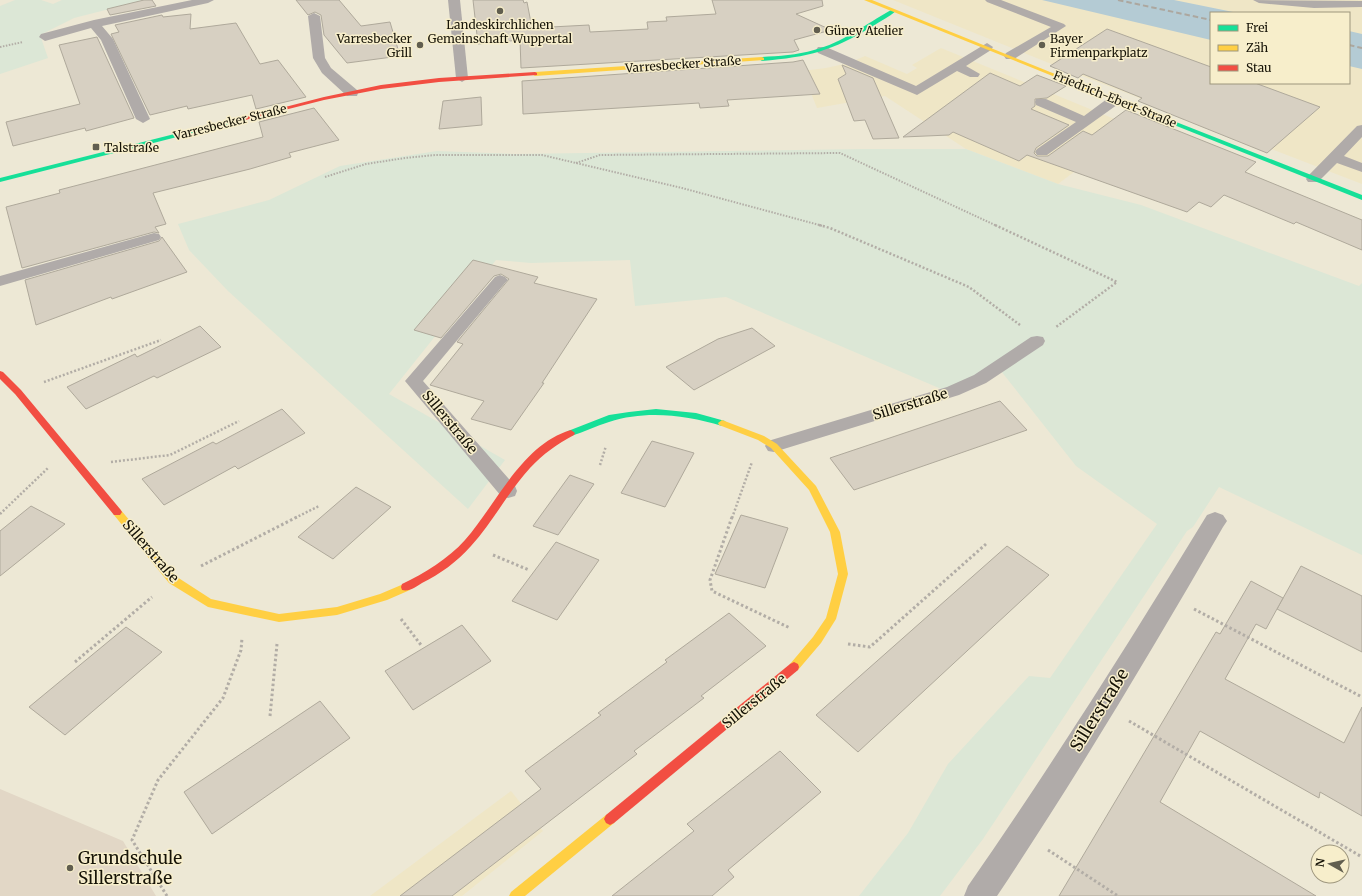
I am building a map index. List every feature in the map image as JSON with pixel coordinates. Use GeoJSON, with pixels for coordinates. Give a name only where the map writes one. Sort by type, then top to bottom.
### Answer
{"type":"FeatureCollection","features":[{"type":"Feature","properties":{"kind":"main road","name":"Friedrich-Ebert-Straße"},"geometry":{"type":"LineString","coordinates":[[867,0],[1362,198]]}},
{"type":"Feature","properties":{"kind":"main road","name":"Varresbecker Straße"},"geometry":{"type":"LineString","coordinates":[[0,180],[352,93],[382,87],[462,78],[722,62],[792,56],[822,50],[873,24],[893,11]]}},
{"type":"Feature","properties":{"kind":"main road","name":"Sillerstraße"},"geometry":{"type":"LineString","coordinates":[[0,374],[18,392],[67,450],[173,580],[208,603],[279,618],[337,611],[384,597],[426,578],[467,544],[533,458],[564,436],[614,417],[667,411],[706,417],[761,438],[774,446],[813,488],[835,532],[842,574],[831,618],[817,640],[789,673],[515,896]]}},
{"type":"Feature","properties":{"kind":"street","name":"Sillerstraße"},"geometry":{"type":"LineString","coordinates":[[979,896],[1022,833],[1102,706],[1170,597],[1214,521]]}},
{"type":"Feature","properties":{"kind":"lane"},"geometry":{"type":"LineString","coordinates":[[45,37],[94,24],[208,0]]}},
{"type":"Feature","properties":{"kind":"lane"},"geometry":{"type":"LineString","coordinates":[[454,0],[462,78]]}},
{"type":"Feature","properties":{"kind":"lane"},"geometry":{"type":"LineString","coordinates":[[991,0],[1060,26],[1010,56]]}},
{"type":"Feature","properties":{"kind":"lane"},"geometry":{"type":"LineString","coordinates":[[1259,0],[1314,5],[1362,4]]}},
{"type":"Feature","properties":{"kind":"lane"},"geometry":{"type":"LineString","coordinates":[[314,16],[319,58],[326,70],[352,93]]}},
{"type":"Feature","properties":{"kind":"lane"},"geometry":{"type":"LineString","coordinates":[[94,24],[107,39],[143,119]]}},
{"type":"Feature","properties":{"kind":"lane"},"geometry":{"type":"LineString","coordinates":[[822,50],[917,91],[986,47]]}},
{"type":"Feature","properties":{"kind":"lane"},"geometry":{"type":"LineString","coordinates":[[956,66],[974,74]]}},
{"type":"Feature","properties":{"kind":"lane"},"geometry":{"type":"LineString","coordinates":[[1042,152],[1116,100]]}},
{"type":"Feature","properties":{"kind":"lane"},"geometry":{"type":"LineString","coordinates":[[1041,102],[1085,121]]}},
{"type":"Feature","properties":{"kind":"lane"},"geometry":{"type":"LineString","coordinates":[[1313,179],[1362,129]]}},
{"type":"Feature","properties":{"kind":"lane"},"geometry":{"type":"LineString","coordinates":[[1335,157],[1362,168]]}},
{"type":"Feature","properties":{"kind":"lane"},"geometry":{"type":"LineString","coordinates":[[0,281],[154,237]]}},
{"type":"Feature","properties":{"kind":"lane","name":"Sillerstraße"},"geometry":{"type":"LineString","coordinates":[[500,280],[414,381],[508,491]]}},
{"type":"Feature","properties":{"kind":"lane","name":"Sillerstraße"},"geometry":{"type":"LineString","coordinates":[[774,446],[953,391],[980,379],[1037,341]]}},
{"type":"Feature","properties":{"kind":"path"},"geometry":{"type":"LineString","coordinates":[[325,177],[366,164],[435,155],[528,154],[576,163],[682,188],[830,228],[969,287],[1012,318],[1037,341],[1117,282],[840,153],[600,155],[576,163]]}},
{"type":"Feature","properties":{"kind":"path"},"geometry":{"type":"LineString","coordinates":[[18,392],[161,340]]}},
{"type":"Feature","properties":{"kind":"path"},"geometry":{"type":"LineString","coordinates":[[80,466],[170,454],[240,421]]}},
{"type":"Feature","properties":{"kind":"path"},"geometry":{"type":"LineString","coordinates":[[0,514],[67,450]]}},
{"type":"Feature","properties":{"kind":"path"},"geometry":{"type":"LineString","coordinates":[[467,544],[529,570]]}},
{"type":"Feature","properties":{"kind":"path"},"geometry":{"type":"LineString","coordinates":[[384,597],[421,645]]}},
{"type":"Feature","properties":{"kind":"path"},"geometry":{"type":"LineString","coordinates":[[1170,597],[1362,697]]}},
{"type":"Feature","properties":{"kind":"path"},"geometry":{"type":"LineString","coordinates":[[167,896],[132,840],[158,780],[224,698],[241,650],[246,612]]}},
{"type":"Feature","properties":{"kind":"path"},"geometry":{"type":"LineString","coordinates":[[270,716],[279,618]]}},
{"type":"Feature","properties":{"kind":"path"},"geometry":{"type":"LineString","coordinates":[[1102,706],[1362,857]]}},
{"type":"Feature","properties":{"kind":"path"},"geometry":{"type":"LineString","coordinates":[[1022,833],[1118,896]]}},
{"type":"Feature","properties":{"kind":"shaded area"},"geometry":{"type":"Polygon","coordinates":[[[893,0],[1362,0],[1362,184],[1049,63],[893,0]]]}},
{"type":"Feature","properties":{"kind":"shaded area"},"geometry":{"type":"Polygon","coordinates":[[[941,48],[1134,127],[1058,184],[966,149],[885,96],[817,108],[802,71],[849,63],[865,56],[907,74],[917,68],[912,65],[941,48]]]}},
{"type":"Feature","properties":{"kind":"shaded area","name":"Grundschule Sillerstraße"},"geometry":{"type":"Polygon","coordinates":[[[0,789],[123,841],[156,896],[0,896],[0,789]]]}},
{"type":"Feature","properties":{"kind":"shaded area"},"geometry":{"type":"Polygon","coordinates":[[[511,791],[543,831],[462,896],[370,896],[511,791]]]}},
{"type":"Feature","properties":{"kind":"green space"},"geometry":{"type":"Polygon","coordinates":[[[15,0],[41,0],[53,4],[62,0],[145,0],[74,18],[40,35],[48,58],[0,74],[0,6],[15,0]]]}},
{"type":"Feature","properties":{"kind":"green space"},"geometry":{"type":"Polygon","coordinates":[[[966,149],[1058,184],[1141,205],[1359,286],[1362,283],[1362,555],[1219,487],[1193,527],[1187,531],[983,839],[940,896],[859,896],[908,833],[948,764],[1029,676],[1050,678],[1157,524],[1076,466],[1001,371],[953,394],[726,297],[635,306],[630,260],[531,263],[496,260],[389,394],[505,460],[468,509],[228,291],[189,250],[178,224],[269,200],[340,166],[437,151],[515,154],[966,149]]]}},
{"type":"Feature","properties":{"kind":"water"},"geometry":{"type":"Polygon","coordinates":[[[1042,0],[1174,0],[1233,12],[1210,12],[1210,40],[1042,0]]]}},
{"type":"Feature","properties":{"kind":"water"},"geometry":{"type":"Polygon","coordinates":[[[1350,31],[1362,34],[1362,69],[1350,66],[1350,31]]]}},
{"type":"Feature","properties":{"kind":"building"},"geometry":{"type":"Polygon","coordinates":[[[144,0],[152,0],[156,6],[110,15],[107,9],[144,0]]]}},
{"type":"Feature","properties":{"kind":"building"},"geometry":{"type":"Polygon","coordinates":[[[296,0],[339,0],[361,26],[390,22],[400,56],[347,63],[324,35],[321,15],[315,12],[308,15],[296,0]]]}},
{"type":"Feature","properties":{"kind":"building"},"geometry":{"type":"Polygon","coordinates":[[[473,0],[523,0],[524,3],[527,2],[532,28],[589,25],[590,32],[648,29],[647,22],[667,21],[666,17],[716,14],[712,0],[822,0],[823,6],[796,14],[831,30],[794,40],[799,50],[793,52],[521,68],[520,40],[478,44],[473,0]]]}},
{"type":"Feature","properties":{"kind":"building"},"geometry":{"type":"Polygon","coordinates":[[[191,14],[190,29],[236,23],[260,64],[278,60],[306,97],[256,109],[252,95],[188,109],[187,106],[150,115],[111,34],[119,32],[115,25],[162,15],[163,17],[191,14]]]}},
{"type":"Feature","properties":{"kind":"building"},"geometry":{"type":"Polygon","coordinates":[[[1107,29],[1210,67],[1210,84],[1258,84],[1320,107],[1267,153],[1138,101],[1142,98],[1083,74],[1078,78],[1050,66],[1107,29]]]}},
{"type":"Feature","properties":{"kind":"building"},"geometry":{"type":"Polygon","coordinates":[[[97,37],[134,118],[86,131],[85,128],[13,146],[6,122],[80,104],[59,45],[97,37]]]}},
{"type":"Feature","properties":{"kind":"building"},"geometry":{"type":"Polygon","coordinates":[[[803,60],[820,94],[727,100],[729,106],[700,108],[699,103],[523,114],[522,81],[793,62],[803,60]]]}},
{"type":"Feature","properties":{"kind":"building"},"geometry":{"type":"Polygon","coordinates":[[[842,65],[873,78],[899,138],[873,139],[865,120],[854,121],[838,79],[846,74],[842,65]]]}},
{"type":"Feature","properties":{"kind":"building"},"geometry":{"type":"Polygon","coordinates":[[[990,73],[1020,86],[1037,75],[1066,86],[1047,98],[1035,99],[1035,106],[1031,109],[1069,125],[1036,148],[1034,153],[1037,156],[1048,156],[1083,131],[1092,135],[1126,110],[1256,162],[1245,172],[1362,220],[1362,250],[1296,222],[1294,224],[1224,195],[1211,207],[1199,202],[1187,212],[1027,155],[1019,161],[953,132],[949,135],[903,137],[990,73]]]}},
{"type":"Feature","properties":{"kind":"building"},"geometry":{"type":"Polygon","coordinates":[[[481,97],[482,125],[439,129],[443,101],[481,97]]]}},
{"type":"Feature","properties":{"kind":"building"},"geometry":{"type":"Polygon","coordinates":[[[314,108],[339,140],[289,153],[291,157],[250,169],[153,193],[166,224],[155,227],[159,233],[154,232],[22,268],[6,207],[60,193],[59,190],[263,137],[259,122],[314,108]]]}},
{"type":"Feature","properties":{"kind":"building"},"geometry":{"type":"Polygon","coordinates":[[[162,237],[187,272],[112,299],[111,297],[36,325],[25,280],[159,241],[162,237]]]}},
{"type":"Feature","properties":{"kind":"building"},"geometry":{"type":"Polygon","coordinates":[[[473,260],[538,277],[534,283],[597,299],[542,383],[544,383],[511,430],[471,419],[484,401],[430,385],[463,344],[457,342],[509,279],[501,274],[494,276],[441,338],[414,330],[473,260]]]}},
{"type":"Feature","properties":{"kind":"building"},"geometry":{"type":"Polygon","coordinates":[[[200,326],[221,347],[157,378],[154,376],[86,409],[67,387],[135,354],[137,357],[200,326]]]}},
{"type":"Feature","properties":{"kind":"building"},"geometry":{"type":"Polygon","coordinates":[[[752,328],[775,346],[694,390],[666,367],[718,339],[752,328]]]}},
{"type":"Feature","properties":{"kind":"building"},"geometry":{"type":"Polygon","coordinates":[[[1000,401],[1027,430],[854,490],[830,458],[1000,401]]]}},
{"type":"Feature","properties":{"kind":"building"},"geometry":{"type":"Polygon","coordinates":[[[282,409],[305,433],[238,469],[235,466],[164,505],[142,479],[213,442],[216,444],[282,409]]]}},
{"type":"Feature","properties":{"kind":"building"},"geometry":{"type":"Polygon","coordinates":[[[652,441],[694,453],[665,507],[621,493],[652,441]]]}},
{"type":"Feature","properties":{"kind":"building"},"geometry":{"type":"Polygon","coordinates":[[[570,475],[594,484],[558,535],[533,526],[570,475]]]}},
{"type":"Feature","properties":{"kind":"building"},"geometry":{"type":"Polygon","coordinates":[[[356,487],[391,507],[333,559],[298,537],[356,487]]]}},
{"type":"Feature","properties":{"kind":"building"},"geometry":{"type":"Polygon","coordinates":[[[31,506],[65,524],[0,576],[0,531],[31,506]]]}},
{"type":"Feature","properties":{"kind":"building"},"geometry":{"type":"Polygon","coordinates":[[[741,515],[788,528],[765,588],[715,574],[741,515]]]}},
{"type":"Feature","properties":{"kind":"building"},"geometry":{"type":"Polygon","coordinates":[[[556,542],[599,560],[557,620],[512,601],[556,542]]]}},
{"type":"Feature","properties":{"kind":"building"},"geometry":{"type":"Polygon","coordinates":[[[1007,546],[1049,575],[858,752],[816,715],[1007,546]]]}},
{"type":"Feature","properties":{"kind":"building"},"geometry":{"type":"Polygon","coordinates":[[[1301,566],[1362,596],[1362,652],[1277,609],[1301,566]]]}},
{"type":"Feature","properties":{"kind":"building"},"geometry":{"type":"Polygon","coordinates":[[[1251,581],[1283,598],[1266,629],[1256,624],[1225,679],[1344,743],[1362,707],[1362,816],[1320,792],[1319,798],[1200,731],[1160,802],[1316,896],[1059,896],[1216,632],[1220,634],[1251,581]]]}},
{"type":"Feature","properties":{"kind":"building"},"geometry":{"type":"Polygon","coordinates":[[[729,613],[766,646],[701,696],[704,698],[634,751],[637,754],[452,896],[400,896],[541,789],[525,771],[601,715],[598,713],[667,662],[665,660],[729,613]]]}},
{"type":"Feature","properties":{"kind":"building"},"geometry":{"type":"Polygon","coordinates":[[[462,625],[491,661],[413,710],[385,671],[462,625]]]}},
{"type":"Feature","properties":{"kind":"building"},"geometry":{"type":"Polygon","coordinates":[[[126,627],[162,652],[65,735],[29,707],[126,627]]]}},
{"type":"Feature","properties":{"kind":"building"},"geometry":{"type":"Polygon","coordinates":[[[320,701],[350,738],[212,834],[184,792],[320,701]]]}},
{"type":"Feature","properties":{"kind":"building"},"geometry":{"type":"Polygon","coordinates":[[[780,751],[821,792],[728,870],[734,877],[712,896],[612,896],[694,831],[687,824],[780,751]]]}},
{"type":"Feature","properties":{"kind":"railway"},"geometry":{"type":"LineString","coordinates":[[1118,0],[1210,20]]}},
{"type":"Feature","properties":{"kind":"railway"},"geometry":{"type":"LineString","coordinates":[[1350,45],[1362,48]]}},
{"type":"Feature","properties":{"kind":"traffic: fast"},"geometry":{"type":"LineString","coordinates":[[762,59],[780,58],[817,52],[826,49],[893,11]]}},
{"type":"Feature","properties":{"kind":"traffic: fast"},"geometry":{"type":"LineString","coordinates":[[1166,120],[1362,198]]}},
{"type":"Feature","properties":{"kind":"traffic: fast"},"geometry":{"type":"LineString","coordinates":[[0,180],[230,122]]}},
{"type":"Feature","properties":{"kind":"traffic: fast"},"geometry":{"type":"LineString","coordinates":[[571,433],[609,418],[656,412],[669,412],[696,416],[722,423]]}},
{"type":"Feature","properties":{"kind":"traffic: slow"},"geometry":{"type":"LineString","coordinates":[[867,0],[1166,120]]}},
{"type":"Feature","properties":{"kind":"traffic: slow"},"geometry":{"type":"LineString","coordinates":[[535,74],[762,59]]}},
{"type":"Feature","properties":{"kind":"traffic: slow"},"geometry":{"type":"LineString","coordinates":[[722,423],[761,438],[774,446],[813,488],[835,532],[843,574],[831,619],[817,640],[794,667]]}},
{"type":"Feature","properties":{"kind":"traffic: slow"},"geometry":{"type":"LineString","coordinates":[[117,512],[173,580],[208,603],[279,618],[337,611],[383,597],[406,587]]}},
{"type":"Feature","properties":{"kind":"traffic: slow"},"geometry":{"type":"LineString","coordinates":[[515,896],[610,819]]}},
{"type":"Feature","properties":{"kind":"traffic: jam"},"geometry":{"type":"LineString","coordinates":[[230,122],[324,98],[400,84],[477,77],[535,74]]}},
{"type":"Feature","properties":{"kind":"traffic: jam"},"geometry":{"type":"LineString","coordinates":[[0,374],[18,392],[117,512]]}},
{"type":"Feature","properties":{"kind":"traffic: jam"},"geometry":{"type":"LineString","coordinates":[[406,587],[439,568],[462,550],[480,529],[514,482],[539,453],[554,442],[571,433]]}},
{"type":"Feature","properties":{"kind":"traffic: jam"},"geometry":{"type":"LineString","coordinates":[[610,819],[794,667]]}},
{"type":"Feature","properties":{"kind":"place","name":"Landeskirchlichen Gemeinschaft Wuppertal"},"geometry":{"type":"Point","coordinates":[500,11]}},
{"type":"Feature","properties":{"kind":"place","name":"Güney Atelier"},"geometry":{"type":"Point","coordinates":[817,30]}},
{"type":"Feature","properties":{"kind":"place","name":"Varresbecker Grill"},"geometry":{"type":"Point","coordinates":[420,45]}},
{"type":"Feature","properties":{"kind":"place","name":"Bayer Firmenparkplatz"},"geometry":{"type":"Point","coordinates":[1042,45]}},
{"type":"Feature","properties":{"kind":"place","name":"Talstraße"},"geometry":{"type":"Point","coordinates":[96,147]}},
{"type":"Feature","properties":{"kind":"place","name":"Grundschule Sillerstraße"},"geometry":{"type":"Point","coordinates":[70,868]}}]}
